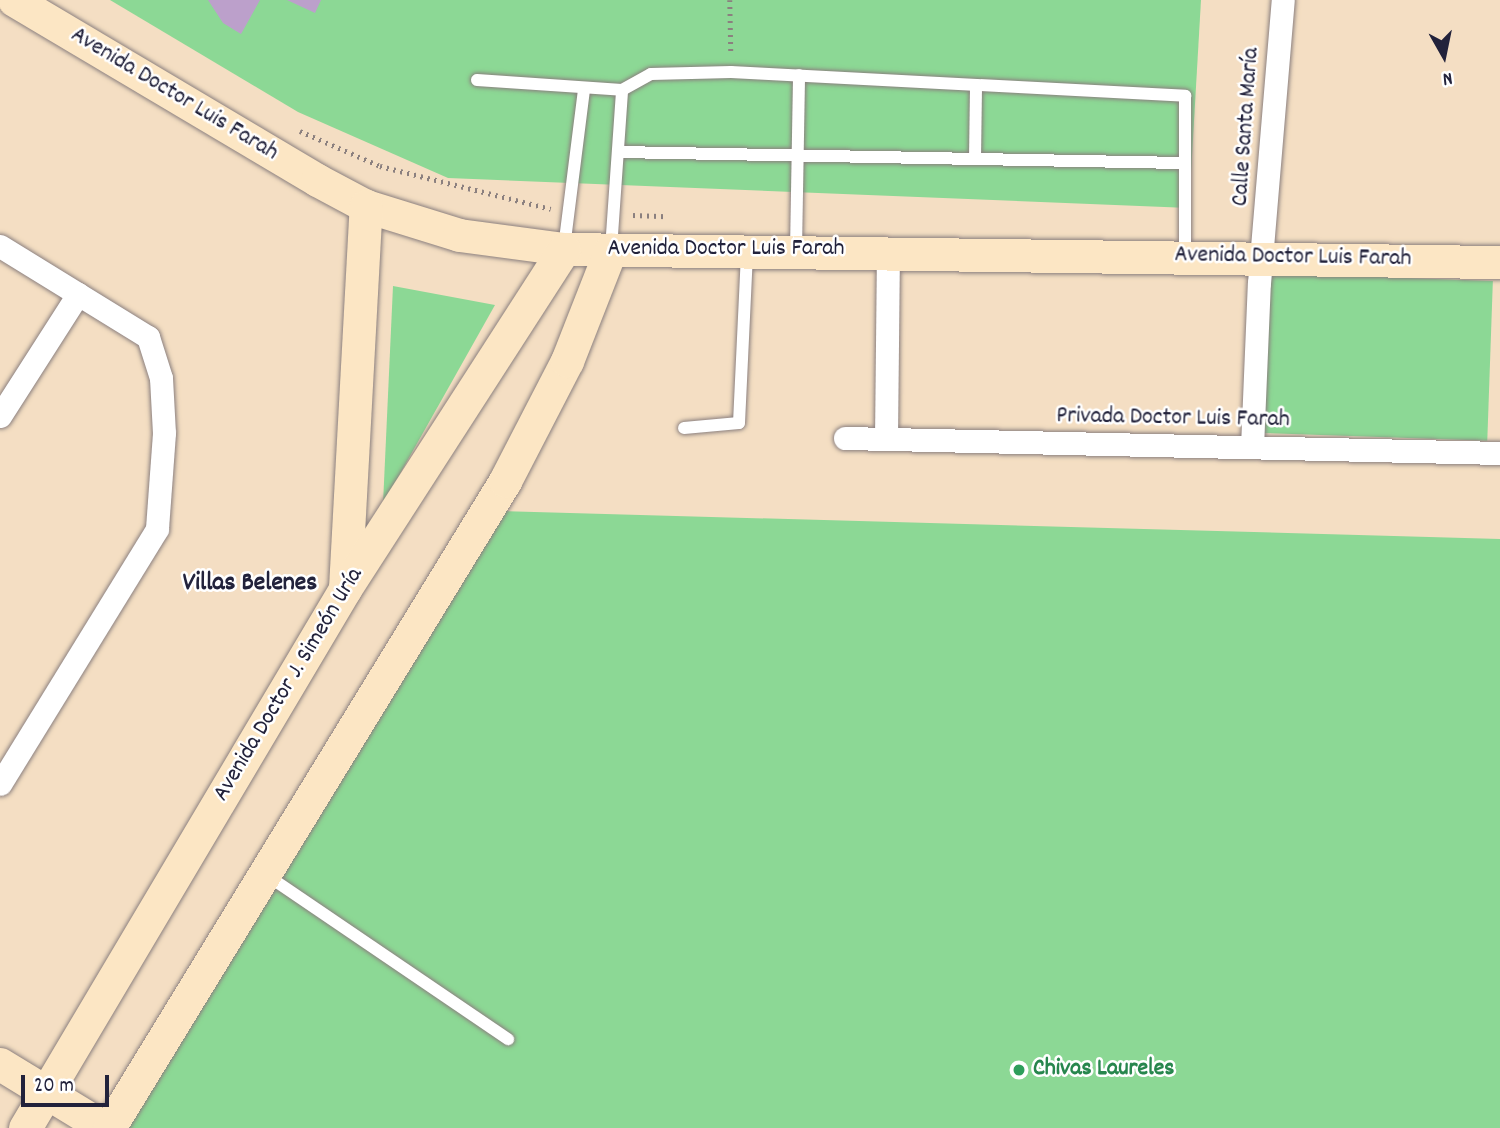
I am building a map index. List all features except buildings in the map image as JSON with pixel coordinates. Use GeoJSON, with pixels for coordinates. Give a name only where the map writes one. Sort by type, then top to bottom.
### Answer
{"type":"FeatureCollection","features":[{"type":"Feature","properties":{"kind":"street","name":"Avenida Doctor Luis Farah"},"geometry":{"type":"LineString","coordinates":[[14,0],[366,205],[459,235],[564,249],[888,250],[1500,262]]}},
{"type":"Feature","properties":{"kind":"street","name":"Calle Santa María"},"geometry":{"type":"LineString","coordinates":[[1252,447],[1283,0]]}},
{"type":"Feature","properties":{"kind":"street"},"geometry":{"type":"LineString","coordinates":[[345,589],[366,205]]}},
{"type":"Feature","properties":{"kind":"street"},"geometry":{"type":"LineString","coordinates":[[0,246],[148,337],[161,378],[164,433],[157,529],[0,783]]}},
{"type":"Feature","properties":{"kind":"street","name":"Avenida Doctor J. Simeón Uría"},"geometry":{"type":"LineString","coordinates":[[25,1128],[345,589],[564,249]]}},
{"type":"Feature","properties":{"kind":"street"},"geometry":{"type":"LineString","coordinates":[[0,1064],[107,1128],[505,481],[567,361],[611,249]]}},
{"type":"Feature","properties":{"kind":"street"},"geometry":{"type":"LineString","coordinates":[[886,439],[888,250]]}},
{"type":"Feature","properties":{"kind":"street"},"geometry":{"type":"LineString","coordinates":[[0,416],[78,294]]}},
{"type":"Feature","properties":{"kind":"street","name":"Privada Doctor Luis Farah"},"geometry":{"type":"LineString","coordinates":[[845,438],[1500,453]]}},
{"type":"Feature","properties":{"kind":"lane"},"geometry":{"type":"LineString","coordinates":[[477,80],[584,90],[622,90],[651,74],[731,72],[1185,96],[1185,255]]}},
{"type":"Feature","properties":{"kind":"lane"},"geometry":{"type":"LineString","coordinates":[[796,250],[799,75]]}},
{"type":"Feature","properties":{"kind":"lane"},"geometry":{"type":"LineString","coordinates":[[975,159],[976,85]]}},
{"type":"Feature","properties":{"kind":"lane"},"geometry":{"type":"LineString","coordinates":[[564,249],[584,90]]}},
{"type":"Feature","properties":{"kind":"lane"},"geometry":{"type":"LineString","coordinates":[[611,249],[622,90]]}},
{"type":"Feature","properties":{"kind":"lane"},"geometry":{"type":"LineString","coordinates":[[619,152],[1184,163]]}},
{"type":"Feature","properties":{"kind":"lane"},"geometry":{"type":"LineString","coordinates":[[684,428],[740,423],[747,250]]}},
{"type":"Feature","properties":{"kind":"lane"},"geometry":{"type":"LineString","coordinates":[[264,874],[508,1039]]}},
{"type":"Feature","properties":{"kind":"path"},"geometry":{"type":"LineString","coordinates":[[730,0],[731,72]]}},
{"type":"Feature","properties":{"kind":"green space"},"geometry":{"type":"Polygon","coordinates":[[[110,0],[1201,0],[1189,208],[448,178],[298,112],[110,0]]]}},
{"type":"Feature","properties":{"kind":"green space"},"geometry":{"type":"Polygon","coordinates":[[[1266,273],[1493,281],[1487,441],[1260,433],[1266,273]]]}},
{"type":"Feature","properties":{"kind":"green space"},"geometry":{"type":"Polygon","coordinates":[[[393,286],[495,305],[383,504],[393,286]]]}},
{"type":"Feature","properties":{"kind":"green space"},"geometry":{"type":"Polygon","coordinates":[[[500,511],[1500,539],[1500,1128],[123,1128],[500,511]]]}},
{"type":"Feature","properties":{"kind":"place","name":"Chivas Laureles"},"geometry":{"type":"Point","coordinates":[1019,1070]}},
{"type":"Feature","properties":{"kind":"district","name":"Villas Belenes"},"geometry":{"type":"Point","coordinates":[250,584]}}]}
